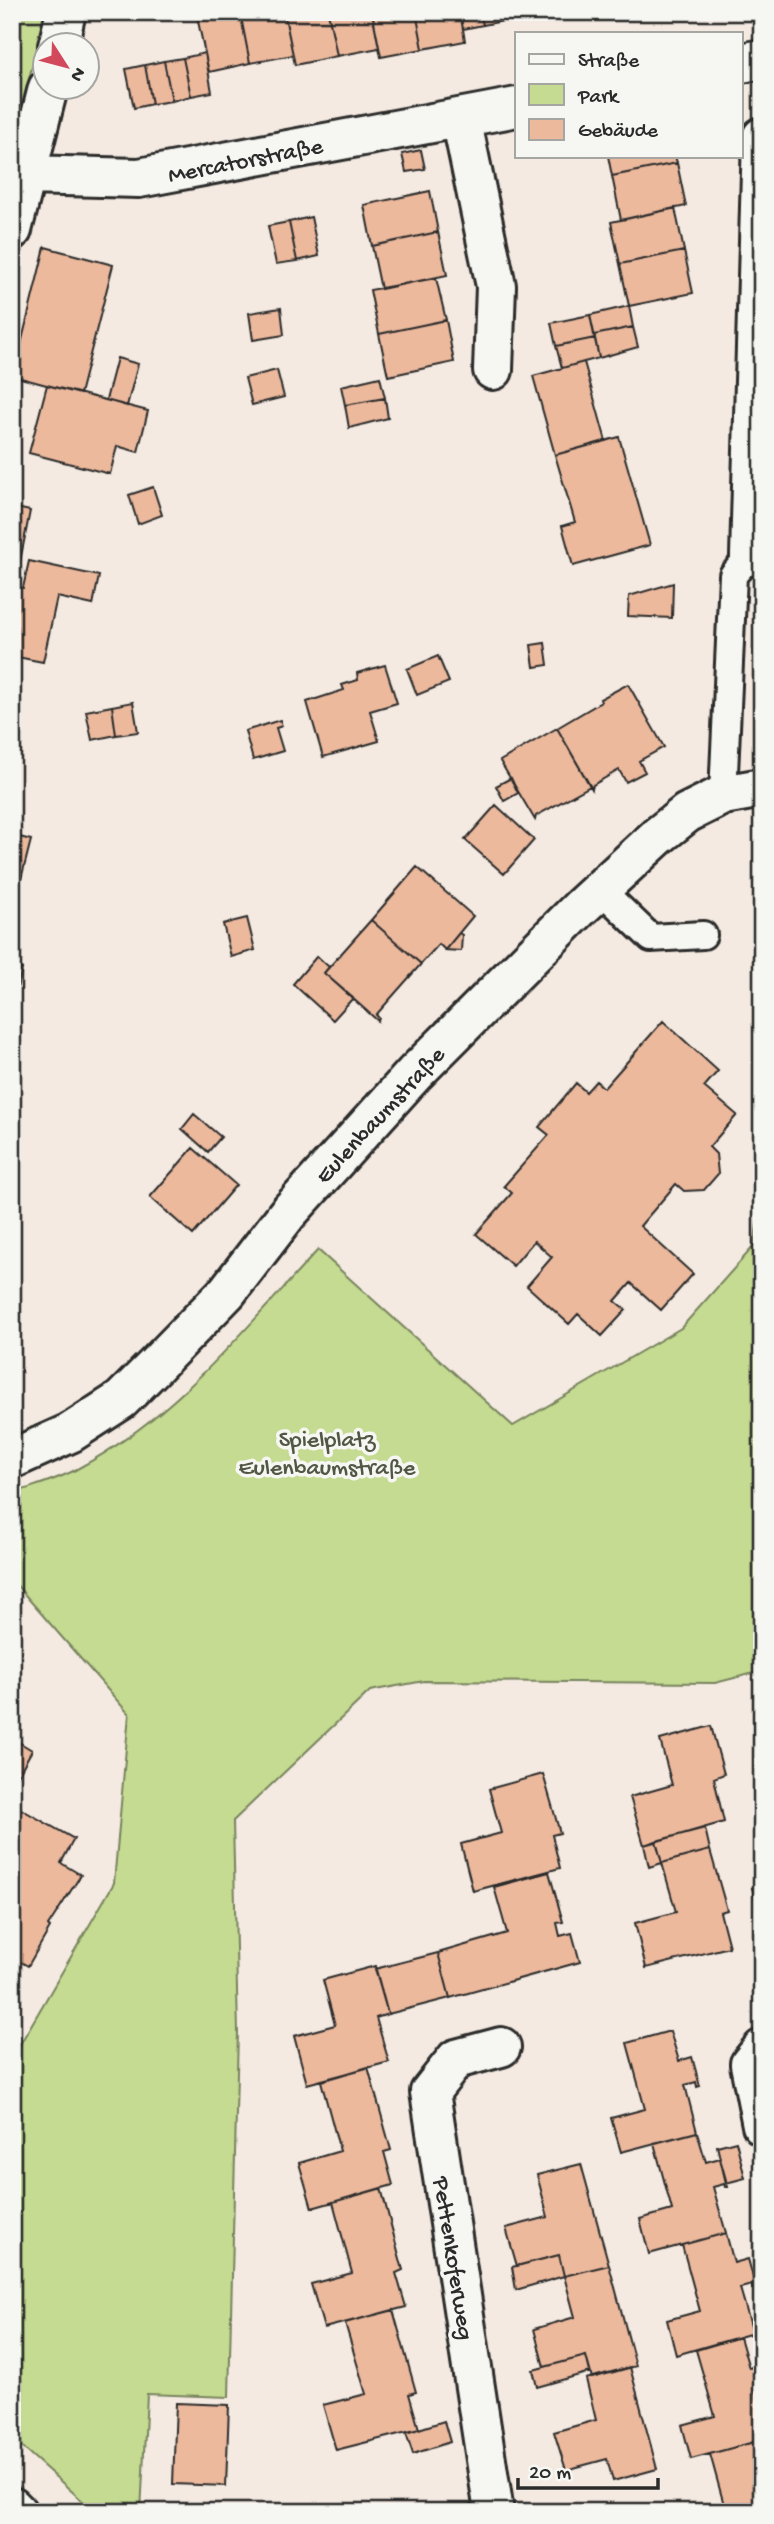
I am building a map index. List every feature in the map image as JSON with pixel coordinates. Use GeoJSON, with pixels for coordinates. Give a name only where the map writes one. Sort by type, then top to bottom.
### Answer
{"type":"FeatureCollection","features":[{"type":"Feature","properties":{"kind":"street"},"geometry":{"type":"LineString","coordinates":[[61,32],[66,12]]}},
{"type":"Feature","properties":{"kind":"street"},"geometry":{"type":"LineString","coordinates":[[742,63],[762,59]]}},
{"type":"Feature","properties":{"kind":"street"},"geometry":{"type":"LineString","coordinates":[[12,230],[44,102]]}},
{"type":"Feature","properties":{"kind":"street","name":"Mercatorstraße"},"geometry":{"type":"LineString","coordinates":[[26,175],[139,178],[515,107]]}},
{"type":"Feature","properties":{"kind":"street"},"geometry":{"type":"LineString","coordinates":[[461,118],[496,286],[493,370]]}},
{"type":"Feature","properties":{"kind":"street"},"geometry":{"type":"LineString","coordinates":[[750,556],[762,137]]}},
{"type":"Feature","properties":{"kind":"street","name":"Eulenbaumstraße"},"geometry":{"type":"LineString","coordinates":[[13,1457],[80,1426],[121,1399],[227,1292],[288,1213],[415,1073],[600,889],[687,813],[723,795],[762,788]]}},
{"type":"Feature","properties":{"kind":"street","name":"Pettenkoferweg"},"geometry":{"type":"LineString","coordinates":[[494,2512],[430,2092],[456,2059],[500,2047]]}},
{"type":"Feature","properties":{"kind":"street"},"geometry":{"type":"LineString","coordinates":[[762,2049],[750,2064],[762,2125]]}},
{"type":"Feature","properties":{"kind":"street"},"geometry":{"type":"LineString","coordinates":[[12,2507],[17,2512]]}},
{"type":"Feature","properties":{"kind":"lane"},"geometry":{"type":"LineString","coordinates":[[723,795],[733,575],[750,556]]}},
{"type":"Feature","properties":{"kind":"lane"},"geometry":{"type":"LineString","coordinates":[[600,889],[651,938],[703,935]]}},
{"type":"Feature","properties":{"kind":"green space"},"geometry":{"type":"Polygon","coordinates":[[[12,12],[47,12],[42,32],[32,32],[32,67],[12,141],[12,12]]]}},
{"type":"Feature","properties":{"kind":"green space","name":"Spielplatz Eulenbaumstraße"},"geometry":{"type":"Polygon","coordinates":[[[762,1190],[762,1671],[715,1683],[424,1681],[370,1691],[233,1821],[238,2032],[229,2397],[147,2394],[141,2512],[95,2512],[12,2438],[12,2058],[114,1883],[129,1714],[12,1580],[12,1494],[77,1469],[145,1424],[177,1398],[235,1341],[318,1250],[513,1426],[681,1328],[754,1246],[762,1190]]]}},
{"type":"Feature","properties":{"kind":"building"},"geometry":{"type":"Polygon","coordinates":[[[196,12],[240,12],[250,63],[209,72],[196,12]]]}},
{"type":"Feature","properties":{"kind":"building"},"geometry":{"type":"Polygon","coordinates":[[[240,12],[284,12],[293,55],[250,63],[240,12]]]}},
{"type":"Feature","properties":{"kind":"building"},"geometry":{"type":"Polygon","coordinates":[[[284,12],[328,12],[337,56],[295,65],[284,12]]]}},
{"type":"Feature","properties":{"kind":"building"},"geometry":{"type":"Polygon","coordinates":[[[328,12],[372,12],[379,48],[337,56],[328,12]]]}},
{"type":"Feature","properties":{"kind":"building"},"geometry":{"type":"Polygon","coordinates":[[[372,12],[416,12],[423,49],[381,57],[372,12]]]}},
{"type":"Feature","properties":{"kind":"building"},"geometry":{"type":"Polygon","coordinates":[[[416,12],[460,12],[465,41],[423,49],[416,12]]]}},
{"type":"Feature","properties":{"kind":"building"},"geometry":{"type":"Polygon","coordinates":[[[460,12],[480,12],[483,25],[463,29],[460,12]]]}},
{"type":"Feature","properties":{"kind":"building"},"geometry":{"type":"Polygon","coordinates":[[[480,12],[501,12],[503,21],[483,25],[480,12]]]}},
{"type":"Feature","properties":{"kind":"building"},"geometry":{"type":"Polygon","coordinates":[[[501,12],[544,12],[544,13],[505,21],[501,12]]]}},
{"type":"Feature","properties":{"kind":"building"},"geometry":{"type":"Polygon","coordinates":[[[205,53],[212,92],[191,96],[183,58],[205,53]]]}},
{"type":"Feature","properties":{"kind":"building"},"geometry":{"type":"Polygon","coordinates":[[[183,58],[191,96],[172,101],[164,61],[183,58]]]}},
{"type":"Feature","properties":{"kind":"building"},"geometry":{"type":"Polygon","coordinates":[[[164,61],[172,101],[152,104],[145,65],[164,61]]]}},
{"type":"Feature","properties":{"kind":"building"},"geometry":{"type":"Polygon","coordinates":[[[145,65],[152,104],[134,108],[126,69],[145,65]]]}},
{"type":"Feature","properties":{"kind":"building"},"geometry":{"type":"Polygon","coordinates":[[[421,150],[425,169],[406,172],[402,154],[421,150]]]}},
{"type":"Feature","properties":{"kind":"building"},"geometry":{"type":"Polygon","coordinates":[[[608,158],[676,158],[677,163],[612,176],[608,158]]]}},
{"type":"Feature","properties":{"kind":"building"},"geometry":{"type":"Polygon","coordinates":[[[677,163],[686,206],[621,220],[612,176],[677,163]]]}},
{"type":"Feature","properties":{"kind":"building"},"geometry":{"type":"Polygon","coordinates":[[[430,191],[438,232],[372,246],[364,205],[430,191]]]}},
{"type":"Feature","properties":{"kind":"building"},"geometry":{"type":"Polygon","coordinates":[[[675,208],[684,251],[620,264],[611,222],[675,208]]]}},
{"type":"Feature","properties":{"kind":"building"},"geometry":{"type":"Polygon","coordinates":[[[311,217],[319,256],[297,261],[289,222],[311,217]]]}},
{"type":"Feature","properties":{"kind":"building"},"geometry":{"type":"Polygon","coordinates":[[[289,222],[297,261],[276,264],[268,226],[289,222]]]}},
{"type":"Feature","properties":{"kind":"building"},"geometry":{"type":"Polygon","coordinates":[[[438,232],[447,275],[381,289],[372,246],[438,232]]]}},
{"type":"Feature","properties":{"kind":"building"},"geometry":{"type":"Polygon","coordinates":[[[45,247],[113,265],[80,394],[13,376],[45,247]]]}},
{"type":"Feature","properties":{"kind":"building"},"geometry":{"type":"Polygon","coordinates":[[[684,251],[693,293],[629,306],[620,264],[684,251]]]}},
{"type":"Feature","properties":{"kind":"building"},"geometry":{"type":"Polygon","coordinates":[[[436,278],[446,320],[379,334],[370,290],[436,278]]]}},
{"type":"Feature","properties":{"kind":"building"},"geometry":{"type":"Polygon","coordinates":[[[629,306],[633,327],[594,335],[590,315],[629,306]]]}},
{"type":"Feature","properties":{"kind":"building"},"geometry":{"type":"Polygon","coordinates":[[[281,308],[284,335],[253,340],[249,313],[281,308]]]}},
{"type":"Feature","properties":{"kind":"building"},"geometry":{"type":"Polygon","coordinates":[[[590,315],[595,338],[556,346],[551,323],[590,315]]]}},
{"type":"Feature","properties":{"kind":"building"},"geometry":{"type":"Polygon","coordinates":[[[446,320],[454,362],[388,376],[379,334],[446,320]]]}},
{"type":"Feature","properties":{"kind":"building"},"geometry":{"type":"Polygon","coordinates":[[[633,327],[638,347],[599,358],[594,335],[633,327]]]}},
{"type":"Feature","properties":{"kind":"building"},"geometry":{"type":"Polygon","coordinates":[[[595,338],[599,358],[562,368],[556,346],[595,338]]]}},
{"type":"Feature","properties":{"kind":"building"},"geometry":{"type":"Polygon","coordinates":[[[117,358],[138,364],[127,406],[106,400],[117,358]]]}},
{"type":"Feature","properties":{"kind":"building"},"geometry":{"type":"Polygon","coordinates":[[[584,362],[606,441],[555,455],[533,376],[584,362]]]}},
{"type":"Feature","properties":{"kind":"building"},"geometry":{"type":"Polygon","coordinates":[[[277,370],[284,397],[252,405],[245,378],[277,370]]]}},
{"type":"Feature","properties":{"kind":"building"},"geometry":{"type":"Polygon","coordinates":[[[380,377],[385,398],[345,405],[341,386],[380,377]]]}},
{"type":"Feature","properties":{"kind":"building"},"geometry":{"type":"Polygon","coordinates":[[[47,385],[148,411],[138,452],[117,446],[110,474],[29,453],[47,385]]]}},
{"type":"Feature","properties":{"kind":"building"},"geometry":{"type":"Polygon","coordinates":[[[385,398],[388,418],[349,428],[345,405],[385,398]]]}},
{"type":"Feature","properties":{"kind":"building"},"geometry":{"type":"Polygon","coordinates":[[[619,437],[650,545],[573,566],[562,526],[575,522],[555,455],[619,437]]]}},
{"type":"Feature","properties":{"kind":"building"},"geometry":{"type":"Polygon","coordinates":[[[153,487],[162,515],[138,524],[129,495],[153,487]]]}},
{"type":"Feature","properties":{"kind":"building"},"geometry":{"type":"Polygon","coordinates":[[[12,507],[30,511],[15,587],[23,588],[29,561],[99,576],[93,605],[57,597],[43,662],[12,656],[12,507]]]}},
{"type":"Feature","properties":{"kind":"building"},"geometry":{"type":"Polygon","coordinates":[[[673,583],[672,618],[628,616],[629,596],[673,583]]]}},
{"type":"Feature","properties":{"kind":"building"},"geometry":{"type":"Polygon","coordinates":[[[545,643],[548,665],[534,667],[531,645],[545,643]]]}},
{"type":"Feature","properties":{"kind":"building"},"geometry":{"type":"Polygon","coordinates":[[[438,656],[449,682],[417,695],[407,669],[438,656]]]}},
{"type":"Feature","properties":{"kind":"building"},"geometry":{"type":"Polygon","coordinates":[[[385,665],[397,703],[370,711],[379,741],[323,757],[307,702],[344,690],[342,685],[358,680],[357,673],[385,665]]]}},
{"type":"Feature","properties":{"kind":"building"},"geometry":{"type":"Polygon","coordinates":[[[628,684],[664,747],[639,761],[645,772],[626,782],[619,770],[593,785],[592,789],[557,728],[628,684]]]}},
{"type":"Feature","properties":{"kind":"building"},"geometry":{"type":"Polygon","coordinates":[[[133,702],[138,732],[116,735],[112,706],[133,702]]]}},
{"type":"Feature","properties":{"kind":"building"},"geometry":{"type":"Polygon","coordinates":[[[112,706],[116,735],[92,740],[86,711],[112,706]]]}},
{"type":"Feature","properties":{"kind":"building"},"geometry":{"type":"Polygon","coordinates":[[[280,720],[282,726],[276,728],[283,751],[253,760],[245,731],[280,720]]]}},
{"type":"Feature","properties":{"kind":"building"},"geometry":{"type":"Polygon","coordinates":[[[557,728],[590,786],[536,816],[535,820],[500,761],[557,728]]]}},
{"type":"Feature","properties":{"kind":"building"},"geometry":{"type":"Polygon","coordinates":[[[511,778],[518,793],[504,801],[496,786],[511,778]]]}},
{"type":"Feature","properties":{"kind":"building"},"geometry":{"type":"Polygon","coordinates":[[[496,805],[534,840],[504,874],[465,840],[496,805]]]}},
{"type":"Feature","properties":{"kind":"building"},"geometry":{"type":"Polygon","coordinates":[[[12,835],[31,840],[16,899],[12,898],[12,835]]]}},
{"type":"Feature","properties":{"kind":"building"},"geometry":{"type":"Polygon","coordinates":[[[417,867],[473,916],[445,950],[439,944],[421,964],[371,920],[417,867]]]}},
{"type":"Feature","properties":{"kind":"building"},"geometry":{"type":"Polygon","coordinates":[[[247,918],[255,950],[231,957],[223,924],[247,918]]]}},
{"type":"Feature","properties":{"kind":"building"},"geometry":{"type":"Polygon","coordinates":[[[371,920],[421,964],[376,1015],[378,1021],[324,973],[371,920]]]}},
{"type":"Feature","properties":{"kind":"building"},"geometry":{"type":"Polygon","coordinates":[[[459,933],[462,935],[461,951],[445,950],[459,933]]]}},
{"type":"Feature","properties":{"kind":"building"},"geometry":{"type":"Polygon","coordinates":[[[317,956],[329,967],[324,973],[353,998],[333,1020],[293,984],[317,956]]]}},
{"type":"Feature","properties":{"kind":"building"},"geometry":{"type":"Polygon","coordinates":[[[12,966],[22,969],[12,1007],[12,966]]]}},
{"type":"Feature","properties":{"kind":"building"},"geometry":{"type":"Polygon","coordinates":[[[663,1021],[718,1071],[704,1087],[737,1115],[709,1147],[716,1154],[718,1174],[704,1190],[684,1191],[676,1184],[640,1226],[693,1274],[661,1310],[631,1283],[615,1301],[626,1310],[602,1336],[578,1314],[569,1324],[527,1286],[552,1257],[534,1241],[513,1266],[476,1234],[512,1193],[504,1186],[549,1135],[539,1127],[576,1083],[586,1092],[596,1081],[604,1088],[663,1021]]]}},
{"type":"Feature","properties":{"kind":"building"},"geometry":{"type":"Polygon","coordinates":[[[194,1114],[221,1137],[208,1152],[182,1129],[194,1114]]]}},
{"type":"Feature","properties":{"kind":"building"},"geometry":{"type":"Polygon","coordinates":[[[193,1148],[236,1185],[193,1235],[150,1197],[193,1148]]]}},
{"type":"Feature","properties":{"kind":"building"},"geometry":{"type":"Polygon","coordinates":[[[711,1726],[724,1774],[714,1778],[724,1822],[644,1845],[630,1797],[672,1785],[660,1740],[711,1726]]]}},
{"type":"Feature","properties":{"kind":"building"},"geometry":{"type":"Polygon","coordinates":[[[12,1738],[32,1750],[12,1786],[12,1738]]]}},
{"type":"Feature","properties":{"kind":"building"},"geometry":{"type":"Polygon","coordinates":[[[543,1774],[560,1833],[552,1835],[560,1868],[473,1891],[461,1844],[501,1833],[489,1789],[543,1774]]]}},
{"type":"Feature","properties":{"kind":"building"},"geometry":{"type":"Polygon","coordinates":[[[12,1804],[74,1839],[61,1863],[81,1875],[48,1926],[50,1928],[28,1966],[12,1957],[12,1804]]]}},
{"type":"Feature","properties":{"kind":"building"},"geometry":{"type":"Polygon","coordinates":[[[705,1828],[710,1850],[662,1863],[656,1841],[705,1828]]]}},
{"type":"Feature","properties":{"kind":"building"},"geometry":{"type":"Polygon","coordinates":[[[656,1841],[662,1863],[649,1867],[644,1845],[656,1841]]]}},
{"type":"Feature","properties":{"kind":"building"},"geometry":{"type":"Polygon","coordinates":[[[710,1850],[727,1910],[720,1912],[729,1947],[646,1968],[635,1923],[676,1912],[662,1863],[710,1850]]]}},
{"type":"Feature","properties":{"kind":"building"},"geometry":{"type":"Polygon","coordinates":[[[549,1872],[563,1922],[557,1923],[560,1936],[572,1933],[580,1962],[450,1998],[438,1953],[507,1933],[494,1887],[549,1872]]]}},
{"type":"Feature","properties":{"kind":"building"},"geometry":{"type":"Polygon","coordinates":[[[762,1885],[762,1921],[752,1888],[762,1885]]]}},
{"type":"Feature","properties":{"kind":"building"},"geometry":{"type":"Polygon","coordinates":[[[438,1953],[450,1998],[388,2014],[375,1969],[438,1953]]]}},
{"type":"Feature","properties":{"kind":"building"},"geometry":{"type":"Polygon","coordinates":[[[375,1966],[388,2014],[376,2018],[389,2062],[307,2084],[294,2036],[335,2025],[323,1980],[375,1966]]]}},
{"type":"Feature","properties":{"kind":"building"},"geometry":{"type":"Polygon","coordinates":[[[670,2031],[679,2061],[692,2057],[700,2086],[697,2087],[696,2082],[685,2085],[697,2132],[621,2152],[611,2118],[645,2109],[627,2043],[670,2031]]]}},
{"type":"Feature","properties":{"kind":"building"},"geometry":{"type":"Polygon","coordinates":[[[368,2067],[391,2150],[384,2152],[393,2185],[312,2208],[299,2163],[340,2151],[321,2081],[368,2067]]]}},
{"type":"Feature","properties":{"kind":"building"},"geometry":{"type":"Polygon","coordinates":[[[697,2132],[706,2162],[720,2158],[728,2187],[724,2184],[713,2187],[726,2233],[649,2254],[640,2219],[672,2210],[654,2143],[697,2132]]]}},
{"type":"Feature","properties":{"kind":"building"},"geometry":{"type":"Polygon","coordinates":[[[736,2141],[745,2178],[726,2183],[717,2146],[736,2141]]]}},
{"type":"Feature","properties":{"kind":"building"},"geometry":{"type":"Polygon","coordinates":[[[581,2164],[609,2265],[564,2276],[559,2255],[517,2266],[506,2228],[548,2217],[537,2175],[581,2164]]]}},
{"type":"Feature","properties":{"kind":"building"},"geometry":{"type":"Polygon","coordinates":[[[381,2188],[403,2270],[396,2273],[406,2307],[324,2328],[311,2284],[352,2273],[333,2202],[381,2188]]]}},
{"type":"Feature","properties":{"kind":"building"},"geometry":{"type":"Polygon","coordinates":[[[726,2233],[734,2263],[748,2259],[756,2288],[752,2289],[752,2285],[740,2288],[753,2333],[676,2355],[667,2320],[700,2311],[682,2245],[726,2233]]]}},
{"type":"Feature","properties":{"kind":"building"},"geometry":{"type":"Polygon","coordinates":[[[559,2255],[564,2276],[516,2290],[512,2267],[559,2255]]]}},
{"type":"Feature","properties":{"kind":"building"},"geometry":{"type":"Polygon","coordinates":[[[609,2265],[636,2366],[592,2378],[586,2356],[544,2367],[534,2329],[575,2317],[564,2276],[609,2265]]]}},
{"type":"Feature","properties":{"kind":"building"},"geometry":{"type":"Polygon","coordinates":[[[393,2310],[416,2392],[409,2394],[419,2429],[336,2450],[323,2405],[366,2394],[345,2323],[393,2310]]]}},
{"type":"Feature","properties":{"kind":"building"},"geometry":{"type":"Polygon","coordinates":[[[740,2337],[749,2368],[761,2364],[762,2366],[762,2390],[755,2392],[762,2417],[762,2440],[691,2459],[682,2425],[715,2416],[696,2350],[740,2337]]]}},
{"type":"Feature","properties":{"kind":"building"},"geometry":{"type":"Polygon","coordinates":[[[586,2356],[590,2372],[537,2387],[533,2370],[586,2356]]]}},
{"type":"Feature","properties":{"kind":"building"},"geometry":{"type":"Polygon","coordinates":[[[630,2367],[657,2469],[613,2481],[607,2459],[566,2470],[554,2432],[596,2420],[586,2379],[630,2367]]]}},
{"type":"Feature","properties":{"kind":"building"},"geometry":{"type":"Polygon","coordinates":[[[176,2403],[229,2405],[226,2486],[173,2484],[176,2403]]]}},
{"type":"Feature","properties":{"kind":"building"},"geometry":{"type":"Polygon","coordinates":[[[444,2421],[450,2442],[413,2454],[406,2433],[444,2421]]]}},
{"type":"Feature","properties":{"kind":"building"},"geometry":{"type":"Polygon","coordinates":[[[754,2442],[762,2470],[762,2512],[726,2512],[710,2454],[754,2442]]]}}]}
